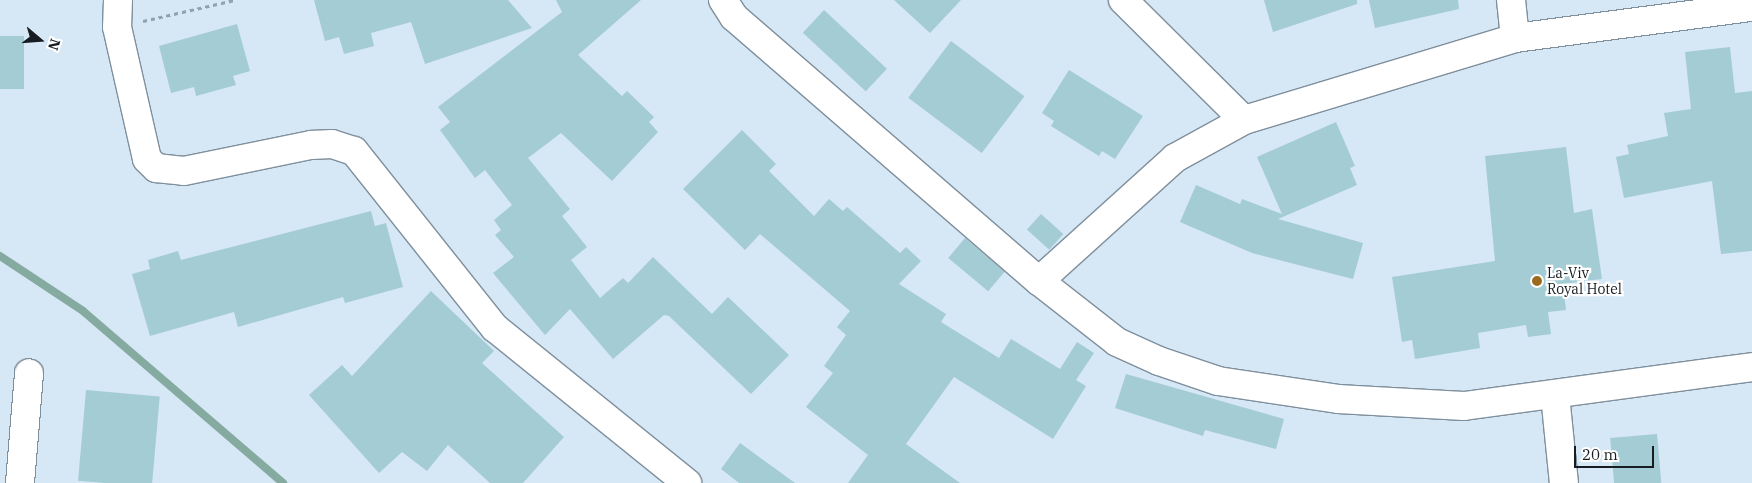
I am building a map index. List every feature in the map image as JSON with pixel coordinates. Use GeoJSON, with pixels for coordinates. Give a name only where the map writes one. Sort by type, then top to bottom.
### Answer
{"type":"FeatureCollection","features":[{"type":"Feature","properties":{"kind":"street"},"geometry":{"type":"LineString","coordinates":[[118,0],[117,28],[147,159],[156,168],[184,171],[311,145],[332,144],[354,151],[495,328],[687,483]]}},
{"type":"Feature","properties":{"kind":"street"},"geometry":{"type":"LineString","coordinates":[[723,0],[734,17],[1039,281],[1116,342],[1218,381],[1338,399],[1464,406],[1752,367]]}},
{"type":"Feature","properties":{"kind":"street"},"geometry":{"type":"LineString","coordinates":[[1123,0],[1244,120]]}},
{"type":"Feature","properties":{"kind":"street"},"geometry":{"type":"LineString","coordinates":[[1511,0],[1514,38]]}},
{"type":"Feature","properties":{"kind":"street"},"geometry":{"type":"LineString","coordinates":[[1039,281],[1176,158],[1244,120],[1514,38],[1752,7]]}},
{"type":"Feature","properties":{"kind":"street"},"geometry":{"type":"LineString","coordinates":[[20,483],[29,373]]}},
{"type":"Feature","properties":{"kind":"street"},"geometry":{"type":"LineString","coordinates":[[1555,395],[1564,483]]}},
{"type":"Feature","properties":{"kind":"path"},"geometry":{"type":"LineString","coordinates":[[117,28],[235,0]]}},
{"type":"Feature","properties":{"kind":"building"},"geometry":{"type":"Polygon","coordinates":[[[314,0],[508,0],[532,28],[425,64],[411,22],[371,33],[374,46],[344,54],[339,37],[325,41],[314,0]]]}},
{"type":"Feature","properties":{"kind":"building"},"geometry":{"type":"Polygon","coordinates":[[[556,0],[641,0],[578,55],[622,96],[627,91],[654,117],[649,122],[658,132],[612,181],[561,133],[528,158],[570,209],[562,216],[587,247],[571,260],[600,298],[623,278],[628,283],[653,257],[712,314],[728,297],[789,355],[751,394],[669,316],[664,315],[613,359],[570,309],[545,335],[493,273],[514,257],[495,235],[501,230],[494,220],[512,205],[485,170],[475,178],[440,130],[450,122],[438,107],[562,12],[556,0]]]}},
{"type":"Feature","properties":{"kind":"building"},"geometry":{"type":"Polygon","coordinates":[[[894,0],[961,0],[930,33],[894,0]]]}},
{"type":"Feature","properties":{"kind":"building"},"geometry":{"type":"Polygon","coordinates":[[[1264,0],[1357,0],[1357,4],[1273,32],[1264,0]]]}},
{"type":"Feature","properties":{"kind":"building"},"geometry":{"type":"Polygon","coordinates":[[[1369,0],[1458,0],[1459,9],[1375,28],[1369,0]]]}},
{"type":"Feature","properties":{"kind":"building"},"geometry":{"type":"Polygon","coordinates":[[[824,10],[887,69],[866,91],[803,33],[824,10]]]}},
{"type":"Feature","properties":{"kind":"building"},"geometry":{"type":"Polygon","coordinates":[[[237,24],[250,71],[233,76],[236,85],[196,96],[194,87],[171,93],[159,46],[237,24]]]}},
{"type":"Feature","properties":{"kind":"building"},"geometry":{"type":"Polygon","coordinates":[[[0,36],[24,36],[24,89],[0,89],[0,36]]]}},
{"type":"Feature","properties":{"kind":"building"},"geometry":{"type":"Polygon","coordinates":[[[951,41],[1024,96],[982,153],[908,98],[951,41]]]}},
{"type":"Feature","properties":{"kind":"building"},"geometry":{"type":"Polygon","coordinates":[[[1730,47],[1735,93],[1752,91],[1752,251],[1721,254],[1712,181],[1624,198],[1616,157],[1629,154],[1627,145],[1668,136],[1664,113],[1691,109],[1685,52],[1730,47]]]}},
{"type":"Feature","properties":{"kind":"building"},"geometry":{"type":"Polygon","coordinates":[[[1069,70],[1143,116],[1115,159],[1102,151],[1099,156],[1051,126],[1054,121],[1042,113],[1069,70]]]}},
{"type":"Feature","properties":{"kind":"building"},"geometry":{"type":"Polygon","coordinates":[[[1336,122],[1355,166],[1350,168],[1357,185],[1278,219],[1363,243],[1353,279],[1252,253],[1180,222],[1196,185],[1240,204],[1242,199],[1282,214],[1257,157],[1336,122]]]}},
{"type":"Feature","properties":{"kind":"building"},"geometry":{"type":"Polygon","coordinates":[[[742,130],[776,164],[769,171],[814,216],[829,199],[843,211],[847,207],[900,253],[906,247],[921,261],[899,284],[946,314],[941,322],[999,358],[1011,339],[1060,369],[1077,342],[1094,353],[1076,380],[1086,386],[1053,439],[954,377],[906,444],[960,483],[848,483],[868,455],[806,407],[833,373],[824,366],[846,335],[837,327],[850,311],[760,234],[745,250],[683,189],[742,130]]]}},
{"type":"Feature","properties":{"kind":"building"},"geometry":{"type":"Polygon","coordinates":[[[1566,147],[1574,213],[1592,209],[1602,279],[1563,284],[1566,310],[1548,312],[1551,334],[1528,337],[1526,325],[1478,333],[1480,348],[1415,359],[1412,340],[1402,342],[1392,277],[1495,261],[1485,156],[1566,147]]]}},
{"type":"Feature","properties":{"kind":"building"},"geometry":{"type":"Polygon","coordinates":[[[371,211],[375,226],[386,223],[403,287],[345,303],[343,297],[238,327],[234,312],[150,336],[132,274],[150,269],[148,260],[178,251],[181,260],[371,211]]]}},
{"type":"Feature","properties":{"kind":"building"},"geometry":{"type":"Polygon","coordinates":[[[1041,214],[1063,234],[1049,250],[1027,230],[1041,214]]]}},
{"type":"Feature","properties":{"kind":"building"},"geometry":{"type":"Polygon","coordinates":[[[965,238],[1005,271],[988,291],[948,258],[965,238]]]}},
{"type":"Feature","properties":{"kind":"building"},"geometry":{"type":"Polygon","coordinates":[[[431,291],[494,351],[482,363],[564,437],[523,483],[490,483],[448,445],[427,471],[402,452],[379,473],[309,395],[342,365],[352,376],[431,291]]]}},
{"type":"Feature","properties":{"kind":"building"},"geometry":{"type":"Polygon","coordinates":[[[1126,374],[1284,419],[1276,449],[1205,430],[1203,436],[1115,408],[1126,374]]]}},
{"type":"Feature","properties":{"kind":"building"},"geometry":{"type":"Polygon","coordinates":[[[86,390],[160,396],[152,483],[78,481],[86,390]]]}},
{"type":"Feature","properties":{"kind":"building"},"geometry":{"type":"Polygon","coordinates":[[[1657,434],[1661,483],[1614,483],[1610,438],[1657,434]]]}},
{"type":"Feature","properties":{"kind":"building"},"geometry":{"type":"Polygon","coordinates":[[[740,443],[795,483],[739,483],[721,469],[740,443]]]}},
{"type":"Feature","properties":{"kind":"waterway"},"geometry":{"type":"LineString","coordinates":[[0,256],[83,311],[283,483]]}},
{"type":"Feature","properties":{"kind":"place","name":"La-Viv Royal Hotel"},"geometry":{"type":"Point","coordinates":[1537,281]}}]}
